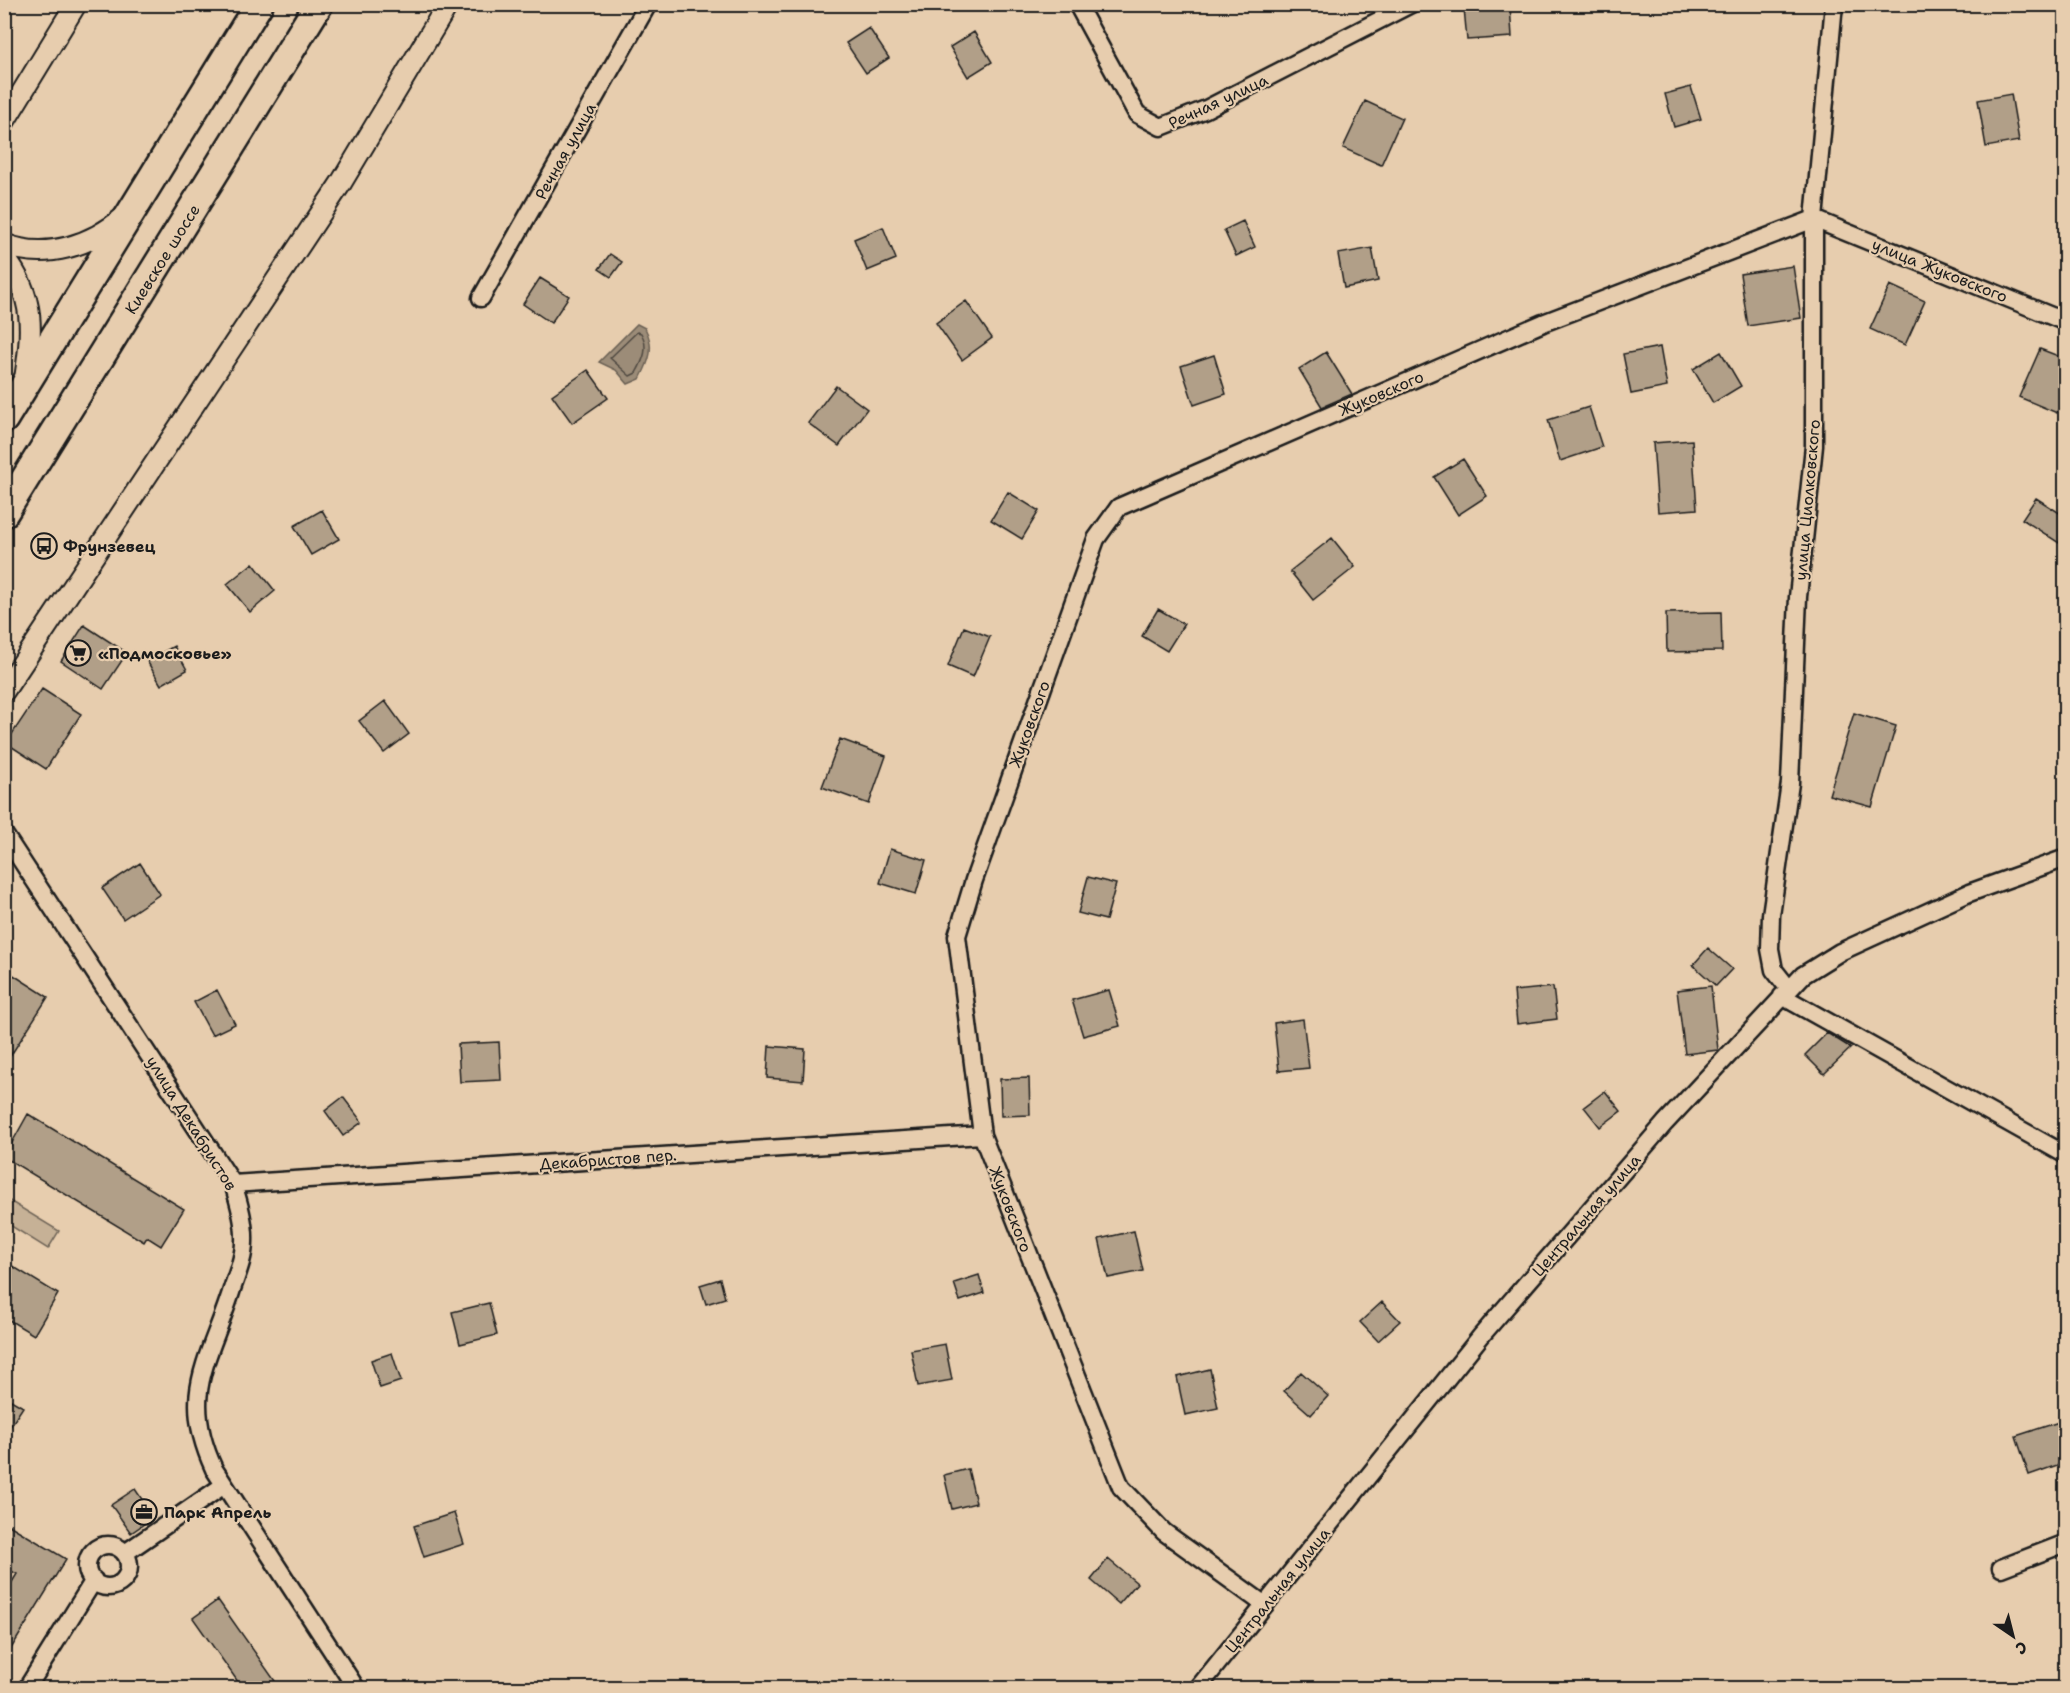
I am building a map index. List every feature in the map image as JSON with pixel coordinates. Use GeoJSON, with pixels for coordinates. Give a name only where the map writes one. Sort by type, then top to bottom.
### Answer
{"type":"FeatureCollection","features":[{"type":"Feature","properties":{"kind":"highway"},"geometry":{"type":"LineString","coordinates":[[4,419],[259,4]]}},
{"type":"Feature","properties":{"kind":"highway","name":"Киевское шоссе"},"geometry":{"type":"LineString","coordinates":[[4,513],[319,4]]}},
{"type":"Feature","properties":{"kind":"street"},"geometry":{"type":"LineString","coordinates":[[4,122],[76,4]]}},
{"type":"Feature","properties":{"kind":"street"},"geometry":{"type":"LineString","coordinates":[[4,691],[341,183],[448,4]]}},
{"type":"Feature","properties":{"kind":"street","name":"Речная улица"},"geometry":{"type":"LineString","coordinates":[[482,298],[648,4]]}},
{"type":"Feature","properties":{"kind":"street","name":"Речная улица"},"geometry":{"type":"LineString","coordinates":[[1077,4],[1137,114],[1161,127],[1206,110],[1411,4]]}},
{"type":"Feature","properties":{"kind":"street","name":"улица Циолковского"},"geometry":{"type":"LineString","coordinates":[[1785,992],[1774,970],[1770,949],[1771,915],[1790,783],[1798,597],[1814,446],[1814,219],[1834,4]]}},
{"type":"Feature","properties":{"kind":"street"},"geometry":{"type":"LineString","coordinates":[[4,244],[32,250],[75,246],[104,232],[136,205]]}},
{"type":"Feature","properties":{"kind":"street","name":"улица Жуковского"},"geometry":{"type":"LineString","coordinates":[[1814,219],[2066,322]]}},
{"type":"Feature","properties":{"kind":"street","name":"Жуковского"},"geometry":{"type":"LineString","coordinates":[[1265,1605],[1164,1532],[1121,1487],[982,1135],[957,936],[974,880],[1096,539],[1119,507],[1543,323],[1814,219]]}},
{"type":"Feature","properties":{"kind":"street"},"geometry":{"type":"LineString","coordinates":[[4,257],[24,289],[30,309],[30,340],[23,389]]}},
{"type":"Feature","properties":{"kind":"street","name":"улица Декабристов"},"geometry":{"type":"LineString","coordinates":[[4,834],[233,1184],[240,1206],[244,1240],[243,1254],[200,1381],[197,1412],[200,1434],[205,1450],[224,1485],[356,1689]]}},
{"type":"Feature","properties":{"kind":"street","name":"Центральная улица"},"geometry":{"type":"LineString","coordinates":[[1198,1689],[1481,1336],[1665,1123],[1785,992],[1803,975],[1839,952],[1969,893],[2066,858]]}},
{"type":"Feature","properties":{"kind":"street"},"geometry":{"type":"LineString","coordinates":[[1785,992],[2066,1155]]}},
{"type":"Feature","properties":{"kind":"street","name":"Декабристов пер."},"geometry":{"type":"LineString","coordinates":[[233,1184],[982,1135]]}},
{"type":"Feature","properties":{"kind":"street"},"geometry":{"type":"LineString","coordinates":[[125,1554],[224,1485]]}},
{"type":"Feature","properties":{"kind":"street"},"geometry":{"type":"LineString","coordinates":[[2001,1568],[2066,1543]]}},
{"type":"Feature","properties":{"kind":"street"},"geometry":{"type":"LineString","coordinates":[[113,1546],[125,1554],[129,1567],[121,1582],[111,1587],[94,1580],[88,1565],[96,1550],[113,1546]]}},
{"type":"Feature","properties":{"kind":"street"},"geometry":{"type":"LineString","coordinates":[[27,1689],[94,1580]]}},
{"type":"Feature","properties":{"kind":"shaded area"},"geometry":{"type":"Polygon","coordinates":[[[8,1200],[59,1231],[48,1249],[5,1222],[5,1206],[8,1200]]]}},
{"type":"Feature","properties":{"kind":"water"},"geometry":{"type":"Polygon","coordinates":[[[637,324],[645,328],[650,341],[650,354],[640,379],[628,384],[616,370],[599,362],[637,324]]]}},
{"type":"Feature","properties":{"kind":"building"},"geometry":{"type":"Polygon","coordinates":[[[1510,5],[1512,37],[1467,40],[1464,8],[1510,5]]]}},
{"type":"Feature","properties":{"kind":"building"},"geometry":{"type":"Polygon","coordinates":[[[869,28],[889,58],[866,73],[846,43],[869,28]]]}},
{"type":"Feature","properties":{"kind":"building"},"geometry":{"type":"Polygon","coordinates":[[[974,32],[992,62],[968,77],[950,47],[974,32]]]}},
{"type":"Feature","properties":{"kind":"building"},"geometry":{"type":"Polygon","coordinates":[[[1691,87],[1701,119],[1674,127],[1665,94],[1691,87]]]}},
{"type":"Feature","properties":{"kind":"building"},"geometry":{"type":"Polygon","coordinates":[[[2011,94],[2019,141],[1986,147],[1978,100],[2011,94]]]}},
{"type":"Feature","properties":{"kind":"building"},"geometry":{"type":"Polygon","coordinates":[[[1365,101],[1402,118],[1381,165],[1343,148],[1365,101]]]}},
{"type":"Feature","properties":{"kind":"building"},"geometry":{"type":"Polygon","coordinates":[[[1243,221],[1255,247],[1236,256],[1224,230],[1243,221]]]}},
{"type":"Feature","properties":{"kind":"building"},"geometry":{"type":"Polygon","coordinates":[[[883,227],[896,259],[867,271],[854,239],[883,227]]]}},
{"type":"Feature","properties":{"kind":"building"},"geometry":{"type":"Polygon","coordinates":[[[1372,248],[1378,281],[1344,288],[1338,254],[1372,248]]]}},
{"type":"Feature","properties":{"kind":"building"},"geometry":{"type":"Polygon","coordinates":[[[610,254],[622,262],[611,277],[599,269],[610,254]]]}},
{"type":"Feature","properties":{"kind":"building"},"geometry":{"type":"Polygon","coordinates":[[[1793,266],[1801,318],[1748,326],[1740,274],[1793,266]]]}},
{"type":"Feature","properties":{"kind":"building"},"geometry":{"type":"Polygon","coordinates":[[[540,278],[569,296],[551,323],[523,304],[540,278]]]}},
{"type":"Feature","properties":{"kind":"building"},"geometry":{"type":"Polygon","coordinates":[[[1890,285],[1925,301],[1905,345],[1870,329],[1890,285]]]}},
{"type":"Feature","properties":{"kind":"building"},"geometry":{"type":"Polygon","coordinates":[[[966,301],[992,338],[962,360],[936,323],[966,301]]]}},
{"type":"Feature","properties":{"kind":"building"},"geometry":{"type":"Polygon","coordinates":[[[1660,347],[1667,387],[1631,394],[1623,354],[1660,347]]]}},
{"type":"Feature","properties":{"kind":"building"},"geometry":{"type":"Polygon","coordinates":[[[2040,349],[2066,359],[2066,392],[2057,413],[2019,397],[2040,349]]]}},
{"type":"Feature","properties":{"kind":"building"},"geometry":{"type":"Polygon","coordinates":[[[1326,352],[1352,394],[1322,407],[1299,369],[1326,352]]]}},
{"type":"Feature","properties":{"kind":"building"},"geometry":{"type":"Polygon","coordinates":[[[1721,352],[1741,386],[1713,403],[1693,369],[1721,352]]]}},
{"type":"Feature","properties":{"kind":"building"},"geometry":{"type":"Polygon","coordinates":[[[1214,355],[1226,394],[1194,405],[1181,366],[1214,355]]]}},
{"type":"Feature","properties":{"kind":"building"},"geometry":{"type":"Polygon","coordinates":[[[588,370],[608,398],[572,423],[552,395],[588,370]]]}},
{"type":"Feature","properties":{"kind":"building"},"geometry":{"type":"Polygon","coordinates":[[[836,386],[867,409],[839,446],[808,423],[836,386]]]}},
{"type":"Feature","properties":{"kind":"building"},"geometry":{"type":"Polygon","coordinates":[[[1589,407],[1602,447],[1560,461],[1548,420],[1589,407]]]}},
{"type":"Feature","properties":{"kind":"building"},"geometry":{"type":"Polygon","coordinates":[[[1692,440],[1697,509],[1658,512],[1653,443],[1692,440]]]}},
{"type":"Feature","properties":{"kind":"building"},"geometry":{"type":"Polygon","coordinates":[[[1463,459],[1487,496],[1458,515],[1434,477],[1463,459]]]}},
{"type":"Feature","properties":{"kind":"building"},"geometry":{"type":"Polygon","coordinates":[[[1008,492],[1039,511],[1022,539],[991,520],[1008,492]]]}},
{"type":"Feature","properties":{"kind":"building"},"geometry":{"type":"Polygon","coordinates":[[[2036,498],[2066,517],[2066,533],[2059,543],[2022,519],[2036,498]]]}},
{"type":"Feature","properties":{"kind":"building"},"geometry":{"type":"Polygon","coordinates":[[[322,510],[339,539],[311,555],[294,526],[322,510]]]}},
{"type":"Feature","properties":{"kind":"building"},"geometry":{"type":"Polygon","coordinates":[[[1332,538],[1355,567],[1313,600],[1290,571],[1332,538]]]}},
{"type":"Feature","properties":{"kind":"building"},"geometry":{"type":"Polygon","coordinates":[[[253,563],[275,591],[250,612],[227,584],[253,563]]]}},
{"type":"Feature","properties":{"kind":"building"},"geometry":{"type":"Polygon","coordinates":[[[1158,609],[1184,624],[1167,651],[1142,636],[1158,609]]]}},
{"type":"Feature","properties":{"kind":"building"},"geometry":{"type":"Polygon","coordinates":[[[1721,612],[1722,651],[1667,652],[1666,613],[1721,612]]]}},
{"type":"Feature","properties":{"kind":"building"},"geometry":{"type":"Polygon","coordinates":[[[84,625],[127,653],[103,689],[61,661],[84,625]]]}},
{"type":"Feature","properties":{"kind":"building"},"geometry":{"type":"Polygon","coordinates":[[[964,627],[990,637],[973,677],[948,666],[964,627]]]}},
{"type":"Feature","properties":{"kind":"building"},"geometry":{"type":"Polygon","coordinates":[[[174,646],[187,670],[161,685],[147,661],[174,646]]]}},
{"type":"Feature","properties":{"kind":"building"},"geometry":{"type":"Polygon","coordinates":[[[42,689],[81,714],[46,769],[6,743],[42,689]]]}},
{"type":"Feature","properties":{"kind":"building"},"geometry":{"type":"Polygon","coordinates":[[[385,701],[409,734],[384,753],[359,721],[385,701]]]}},
{"type":"Feature","properties":{"kind":"building"},"geometry":{"type":"Polygon","coordinates":[[[1854,713],[1896,726],[1872,807],[1829,795],[1854,713]]]}},
{"type":"Feature","properties":{"kind":"building"},"geometry":{"type":"Polygon","coordinates":[[[840,739],[886,756],[869,804],[822,787],[840,739]]]}},
{"type":"Feature","properties":{"kind":"building"},"geometry":{"type":"Polygon","coordinates":[[[890,849],[926,860],[916,894],[880,883],[890,849]]]}},
{"type":"Feature","properties":{"kind":"building"},"geometry":{"type":"Polygon","coordinates":[[[140,863],[160,894],[123,919],[102,888],[140,863]]]}},
{"type":"Feature","properties":{"kind":"building"},"geometry":{"type":"Polygon","coordinates":[[[1088,877],[1116,884],[1106,920],[1078,913],[1088,877]]]}},
{"type":"Feature","properties":{"kind":"building"},"geometry":{"type":"Polygon","coordinates":[[[1708,948],[1732,969],[1716,986],[1693,965],[1708,948]]]}},
{"type":"Feature","properties":{"kind":"building"},"geometry":{"type":"Polygon","coordinates":[[[4,969],[48,997],[4,1066],[4,969]]]}},
{"type":"Feature","properties":{"kind":"building"},"geometry":{"type":"Polygon","coordinates":[[[1711,986],[1718,1050],[1685,1054],[1677,990],[1711,986]]]}},
{"type":"Feature","properties":{"kind":"building"},"geometry":{"type":"Polygon","coordinates":[[[1553,987],[1557,1019],[1517,1024],[1514,991],[1553,987]]]}},
{"type":"Feature","properties":{"kind":"building"},"geometry":{"type":"Polygon","coordinates":[[[217,990],[235,1024],[212,1035],[194,1002],[217,990]]]}},
{"type":"Feature","properties":{"kind":"building"},"geometry":{"type":"Polygon","coordinates":[[[1109,990],[1120,1026],[1083,1036],[1072,1000],[1109,990]]]}},
{"type":"Feature","properties":{"kind":"building"},"geometry":{"type":"Polygon","coordinates":[[[1303,1019],[1309,1068],[1279,1071],[1274,1023],[1303,1019]]]}},
{"type":"Feature","properties":{"kind":"building"},"geometry":{"type":"Polygon","coordinates":[[[1827,1033],[1851,1048],[1824,1074],[1805,1055],[1827,1033]]]}},
{"type":"Feature","properties":{"kind":"building"},"geometry":{"type":"Polygon","coordinates":[[[499,1042],[501,1080],[460,1082],[458,1044],[499,1042]]]}},
{"type":"Feature","properties":{"kind":"building"},"geometry":{"type":"Polygon","coordinates":[[[769,1046],[805,1049],[803,1081],[767,1078],[769,1046]]]}},
{"type":"Feature","properties":{"kind":"building"},"geometry":{"type":"Polygon","coordinates":[[[1029,1078],[1030,1115],[1001,1116],[1000,1079],[1029,1078]]]}},
{"type":"Feature","properties":{"kind":"building"},"geometry":{"type":"Polygon","coordinates":[[[1605,1091],[1621,1111],[1600,1127],[1584,1107],[1605,1091]]]}},
{"type":"Feature","properties":{"kind":"building"},"geometry":{"type":"Polygon","coordinates":[[[343,1097],[362,1122],[343,1136],[325,1111],[343,1097]]]}},
{"type":"Feature","properties":{"kind":"building"},"geometry":{"type":"Polygon","coordinates":[[[28,1114],[184,1209],[161,1246],[147,1237],[144,1242],[4,1157],[28,1114]]]}},
{"type":"Feature","properties":{"kind":"building"},"geometry":{"type":"Polygon","coordinates":[[[1134,1231],[1143,1271],[1108,1278],[1099,1239],[1134,1231]]]}},
{"type":"Feature","properties":{"kind":"building"},"geometry":{"type":"Polygon","coordinates":[[[4,1261],[58,1294],[34,1335],[4,1317],[4,1261]]]}},
{"type":"Feature","properties":{"kind":"building"},"geometry":{"type":"Polygon","coordinates":[[[979,1275],[984,1293],[960,1301],[954,1283],[979,1275]]]}},
{"type":"Feature","properties":{"kind":"building"},"geometry":{"type":"Polygon","coordinates":[[[720,1279],[725,1298],[706,1304],[700,1285],[720,1279]]]}},
{"type":"Feature","properties":{"kind":"building"},"geometry":{"type":"Polygon","coordinates":[[[1382,1302],[1400,1321],[1378,1341],[1360,1322],[1382,1302]]]}},
{"type":"Feature","properties":{"kind":"building"},"geometry":{"type":"Polygon","coordinates":[[[489,1303],[497,1335],[460,1344],[452,1312],[489,1303]]]}},
{"type":"Feature","properties":{"kind":"building"},"geometry":{"type":"Polygon","coordinates":[[[945,1344],[952,1380],[918,1386],[911,1350],[945,1344]]]}},
{"type":"Feature","properties":{"kind":"building"},"geometry":{"type":"Polygon","coordinates":[[[392,1353],[401,1381],[380,1388],[371,1360],[392,1353]]]}},
{"type":"Feature","properties":{"kind":"building"},"geometry":{"type":"Polygon","coordinates":[[[1210,1369],[1218,1408],[1185,1415],[1177,1377],[1210,1369]]]}},
{"type":"Feature","properties":{"kind":"building"},"geometry":{"type":"Polygon","coordinates":[[[1301,1372],[1328,1396],[1311,1415],[1284,1391],[1301,1372]]]}},
{"type":"Feature","properties":{"kind":"building"},"geometry":{"type":"Polygon","coordinates":[[[4,1396],[23,1407],[4,1436],[4,1396]]]}},
{"type":"Feature","properties":{"kind":"building"},"geometry":{"type":"Polygon","coordinates":[[[2062,1421],[2066,1432],[2066,1462],[2029,1475],[2016,1436],[2062,1421]]]}},
{"type":"Feature","properties":{"kind":"building"},"geometry":{"type":"Polygon","coordinates":[[[968,1469],[976,1503],[952,1509],[944,1475],[968,1469]]]}},
{"type":"Feature","properties":{"kind":"building"},"geometry":{"type":"Polygon","coordinates":[[[135,1489],[154,1517],[131,1533],[111,1505],[135,1489]]]}},
{"type":"Feature","properties":{"kind":"building"},"geometry":{"type":"Polygon","coordinates":[[[454,1513],[464,1544],[424,1557],[414,1526],[454,1513]]]}},
{"type":"Feature","properties":{"kind":"building"},"geometry":{"type":"Polygon","coordinates":[[[4,1522],[66,1559],[4,1660],[4,1595],[17,1574],[4,1567],[4,1522]]]}},
{"type":"Feature","properties":{"kind":"building"},"geometry":{"type":"Polygon","coordinates":[[[1108,1559],[1137,1583],[1119,1604],[1091,1580],[1108,1559]]]}},
{"type":"Feature","properties":{"kind":"building"},"geometry":{"type":"Polygon","coordinates":[[[218,1600],[275,1681],[264,1689],[243,1689],[193,1618],[218,1600]]]}},
{"type":"Feature","properties":{"kind":"place","name":"Фрунзевец"},"geometry":{"type":"Point","coordinates":[44,546]}},
{"type":"Feature","properties":{"kind":"place","name":"«Подмосковье»"},"geometry":{"type":"Point","coordinates":[78,653]}},
{"type":"Feature","properties":{"kind":"place","name":"Парк Апрель"},"geometry":{"type":"Point","coordinates":[144,1512]}}]}
